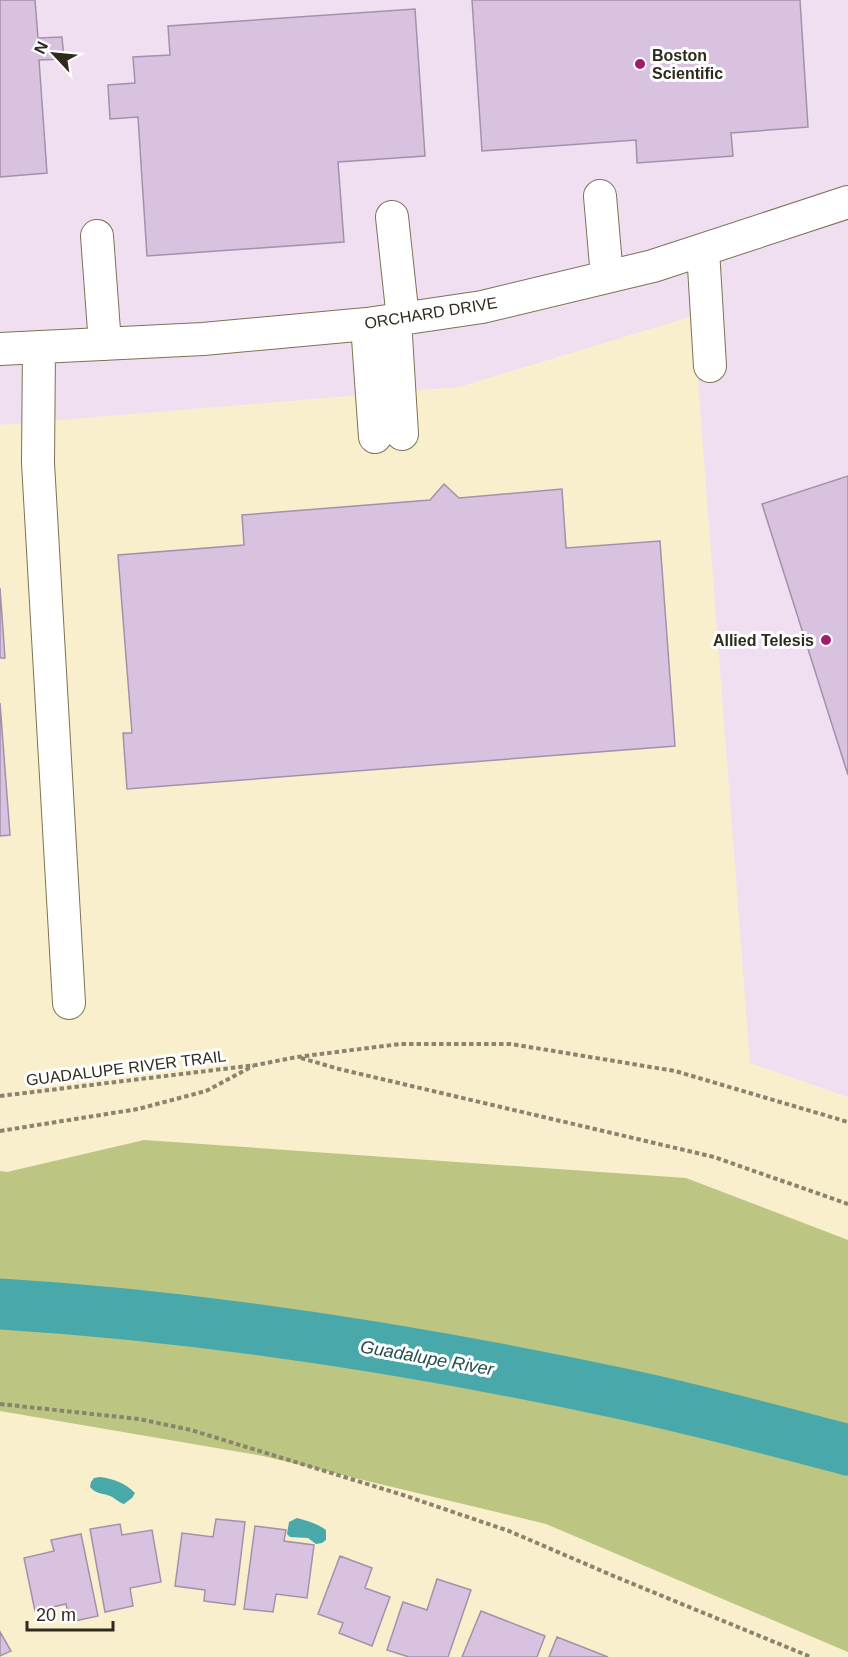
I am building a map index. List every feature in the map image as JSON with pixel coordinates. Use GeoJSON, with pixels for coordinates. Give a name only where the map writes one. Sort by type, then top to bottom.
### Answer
{"type":"FeatureCollection","features":[{"type":"Feature","properties":{"kind":"street"},"geometry":{"type":"LineString","coordinates":[[600,196],[607,277]]}},
{"type":"Feature","properties":{"kind":"street","name":"ORCHARD DRIVE"},"geometry":{"type":"LineString","coordinates":[[0,349],[203,339],[388,321],[482,307],[653,267],[848,202]]}},
{"type":"Feature","properties":{"kind":"street"},"geometry":{"type":"LineString","coordinates":[[388,435],[388,321],[392,217]]}},
{"type":"Feature","properties":{"kind":"street"},"geometry":{"type":"LineString","coordinates":[[97,236],[105,344]]}},
{"type":"Feature","properties":{"kind":"street"},"geometry":{"type":"LineString","coordinates":[[703,250],[710,366]]}},
{"type":"Feature","properties":{"kind":"street"},"geometry":{"type":"LineString","coordinates":[[39,347],[38,463],[69,1003]]}},
{"type":"Feature","properties":{"kind":"path","name":"GUADALUPE RIVER TRAIL"},"geometry":{"type":"LineString","coordinates":[[0,1096],[256,1065],[297,1057],[400,1044],[511,1044],[675,1071],[848,1122]]}},
{"type":"Feature","properties":{"kind":"path"},"geometry":{"type":"LineString","coordinates":[[297,1057],[714,1158],[848,1204]]}},
{"type":"Feature","properties":{"kind":"path","name":"GUADALUPE RIVER TRAIL"},"geometry":{"type":"LineString","coordinates":[[0,1131],[138,1109],[206,1091],[256,1065]]}},
{"type":"Feature","properties":{"kind":"path"},"geometry":{"type":"LineString","coordinates":[[0,1404],[139,1419],[191,1430],[403,1495],[509,1531],[812,1657]]}},
{"type":"Feature","properties":{"kind":"shaded area"},"geometry":{"type":"Polygon","coordinates":[[[0,0],[848,0],[848,1097],[750,1063],[693,316],[459,387],[0,425],[0,0]]]}},
{"type":"Feature","properties":{"kind":"green space"},"geometry":{"type":"Polygon","coordinates":[[[144,1140],[686,1178],[848,1240],[848,1652],[546,1524],[263,1456],[0,1411],[0,1171],[7,1172],[144,1140]]]}},
{"type":"Feature","properties":{"kind":"water"},"geometry":{"type":"Polygon","coordinates":[[[100,1477],[119,1482],[135,1493],[124,1504],[97,1492],[90,1487],[91,1482],[94,1478],[100,1477]]]}},
{"type":"Feature","properties":{"kind":"water"},"geometry":{"type":"Polygon","coordinates":[[[297,1518],[326,1530],[326,1540],[316,1544],[308,1538],[290,1537],[287,1534],[289,1522],[297,1518]]]}},
{"type":"Feature","properties":{"kind":"building"},"geometry":{"type":"Polygon","coordinates":[[[0,0],[35,0],[38,38],[62,37],[64,59],[39,60],[47,173],[0,177],[0,0]]]}},
{"type":"Feature","properties":{"kind":"building","name":"Boston Scientific"},"geometry":{"type":"Polygon","coordinates":[[[472,0],[800,0],[808,127],[731,133],[733,156],[637,163],[636,140],[482,151],[472,0]]]}},
{"type":"Feature","properties":{"kind":"building"},"geometry":{"type":"Polygon","coordinates":[[[415,9],[425,156],[338,162],[344,242],[147,256],[138,117],[110,119],[108,85],[135,83],[133,57],[170,55],[168,26],[415,9]]]}},
{"type":"Feature","properties":{"kind":"building","name":"Allied Telesis"},"geometry":{"type":"Polygon","coordinates":[[[848,476],[848,775],[762,504],[848,476]]]}},
{"type":"Feature","properties":{"kind":"building"},"geometry":{"type":"Polygon","coordinates":[[[444,484],[459,498],[562,489],[566,548],[660,541],[675,746],[127,789],[123,733],[132,733],[118,555],[244,545],[242,515],[430,500],[444,484]]]}},
{"type":"Feature","properties":{"kind":"building"},"geometry":{"type":"Polygon","coordinates":[[[0,588],[5,658],[0,658],[0,588]]]}},
{"type":"Feature","properties":{"kind":"building"},"geometry":{"type":"Polygon","coordinates":[[[0,703],[10,835],[0,836],[0,703]]]}},
{"type":"Feature","properties":{"kind":"building"},"geometry":{"type":"Polygon","coordinates":[[[216,1519],[245,1522],[235,1605],[204,1601],[205,1590],[175,1586],[182,1533],[213,1537],[216,1519]]]}},
{"type":"Feature","properties":{"kind":"building"},"geometry":{"type":"Polygon","coordinates":[[[120,1524],[122,1535],[152,1530],[161,1582],[130,1588],[133,1606],[105,1612],[90,1529],[120,1524]]]}},
{"type":"Feature","properties":{"kind":"building"},"geometry":{"type":"Polygon","coordinates":[[[255,1526],[286,1530],[284,1541],[314,1545],[307,1598],[276,1594],[273,1612],[244,1609],[255,1526]]]}},
{"type":"Feature","properties":{"kind":"building"},"geometry":{"type":"Polygon","coordinates":[[[81,1534],[98,1616],[70,1622],[66,1604],[35,1611],[24,1558],[54,1551],[51,1540],[81,1534]]]}},
{"type":"Feature","properties":{"kind":"building"},"geometry":{"type":"Polygon","coordinates":[[[340,1556],[372,1568],[365,1588],[390,1597],[372,1646],[339,1633],[343,1623],[318,1614],[340,1556]]]}},
{"type":"Feature","properties":{"kind":"building"},"geometry":{"type":"Polygon","coordinates":[[[437,1579],[471,1590],[448,1657],[409,1657],[387,1650],[403,1602],[427,1610],[437,1579]]]}},
{"type":"Feature","properties":{"kind":"building"},"geometry":{"type":"Polygon","coordinates":[[[481,1611],[545,1636],[537,1657],[462,1657],[481,1611]]]}},
{"type":"Feature","properties":{"kind":"building"},"geometry":{"type":"Polygon","coordinates":[[[0,1632],[11,1651],[0,1656],[0,1632]]]}},
{"type":"Feature","properties":{"kind":"building"},"geometry":{"type":"Polygon","coordinates":[[[557,1637],[608,1657],[549,1657],[557,1637]]]}},
{"type":"Feature","properties":{"kind":"waterway","name":"Guadalupe River"},"geometry":{"type":"LineString","coordinates":[[0,1304],[157,1317],[313,1337],[469,1363],[651,1400],[848,1450]]}},
{"type":"Feature","properties":{"kind":"place","name":"Boston Scientific"},"geometry":{"type":"Point","coordinates":[640,64]}},
{"type":"Feature","properties":{"kind":"place","name":"Allied Telesis"},"geometry":{"type":"Point","coordinates":[826,640]}}]}
